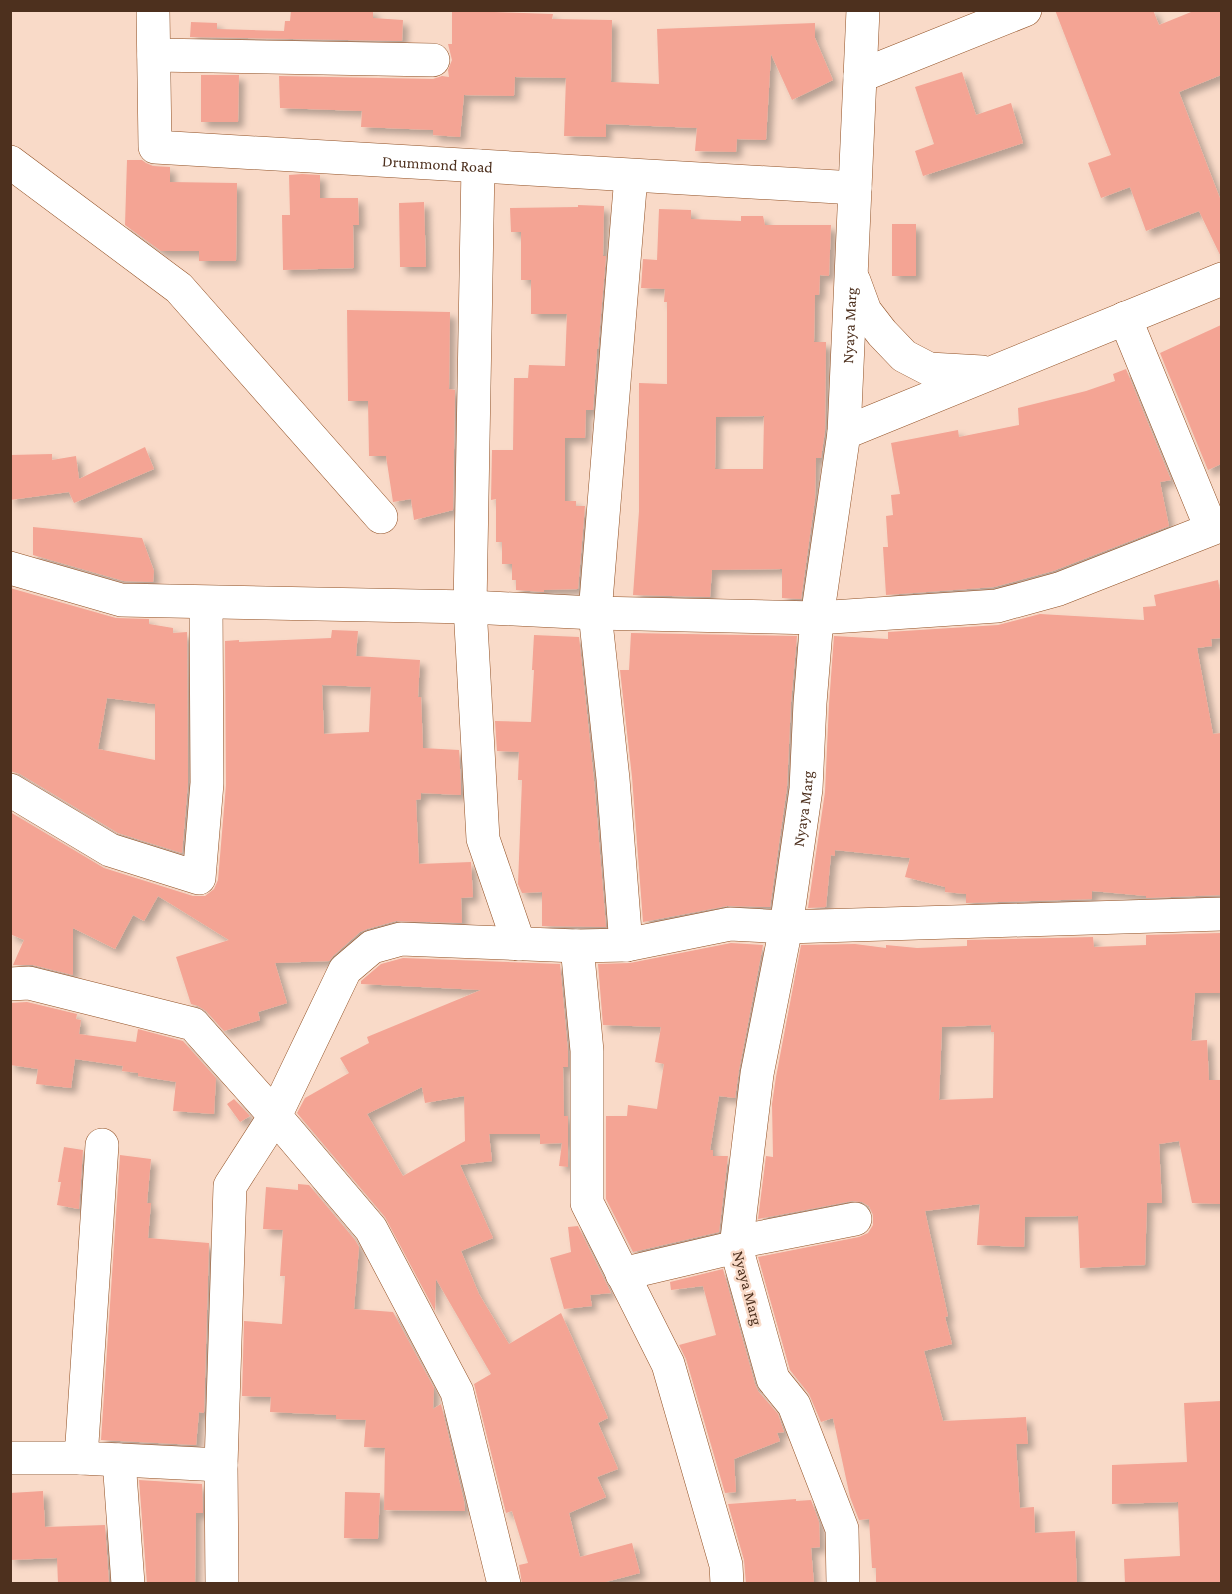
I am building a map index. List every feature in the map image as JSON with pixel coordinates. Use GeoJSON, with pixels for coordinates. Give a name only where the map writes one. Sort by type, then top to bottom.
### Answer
{"type":"FeatureCollection","features":[{"type":"Feature","properties":{"kind":"street","name":"Drummond Road"},"geometry":{"type":"LineString","coordinates":[[153,10],[155,147],[855,188]]}},
{"type":"Feature","properties":{"kind":"street"},"geometry":{"type":"LineString","coordinates":[[845,10],[863,11]]}},
{"type":"Feature","properties":{"kind":"street"},"geometry":{"type":"LineString","coordinates":[[860,76],[1025,10]]}},
{"type":"Feature","properties":{"kind":"street","name":"Nyaya Marg"},"geometry":{"type":"LineString","coordinates":[[843,1584],[842,1529],[794,1405],[773,1379],[736,1247],[757,1074],[786,927],[806,789],[817,618],[844,433],[863,11]]}},
{"type":"Feature","properties":{"kind":"street"},"geometry":{"type":"LineString","coordinates":[[154,55],[433,60]]}},
{"type":"Feature","properties":{"kind":"street"},"geometry":{"type":"LineString","coordinates":[[10,162],[179,288],[381,517]]}},
{"type":"Feature","properties":{"kind":"street"},"geometry":{"type":"LineString","coordinates":[[478,166],[470,607],[483,839],[519,944]]}},
{"type":"Feature","properties":{"kind":"street"},"geometry":{"type":"LineString","coordinates":[[626,945],[613,779],[595,613],[631,176]]}},
{"type":"Feature","properties":{"kind":"street"},"geometry":{"type":"LineString","coordinates":[[852,275],[865,312],[903,357],[929,369],[993,373]]}},
{"type":"Feature","properties":{"kind":"street"},"geometry":{"type":"LineString","coordinates":[[844,433],[1221,279]]}},
{"type":"Feature","properties":{"kind":"street"},"geometry":{"type":"LineString","coordinates":[[10,568],[121,600],[470,607],[595,613],[817,618],[997,606],[1059,589],[1216,527],[1125,318]]}},
{"type":"Feature","properties":{"kind":"street"},"geometry":{"type":"LineString","coordinates":[[10,790],[110,850],[199,878],[207,783],[206,603]]}},
{"type":"Feature","properties":{"kind":"street"},"geometry":{"type":"LineString","coordinates":[[222,1584],[221,1465],[230,1186],[275,1116],[345,970],[372,947],[400,939],[577,946],[626,945],[730,924],[786,927],[1221,914]]}},
{"type":"Feature","properties":{"kind":"street"},"geometry":{"type":"LineString","coordinates":[[577,946],[587,1052],[587,1203],[668,1364],[726,1564],[727,1584]]}},
{"type":"Feature","properties":{"kind":"street"},"geometry":{"type":"LineString","coordinates":[[10,984],[28,983],[193,1024],[371,1228],[457,1392],[504,1584]]}},
{"type":"Feature","properties":{"kind":"street"},"geometry":{"type":"LineString","coordinates":[[81,1458],[102,1145]]}},
{"type":"Feature","properties":{"kind":"street"},"geometry":{"type":"LineString","coordinates":[[622,1274],[736,1247],[742,1241],[855,1219]]}},
{"type":"Feature","properties":{"kind":"street"},"geometry":{"type":"LineString","coordinates":[[10,1458],[81,1458],[221,1465]]}},
{"type":"Feature","properties":{"kind":"street"},"geometry":{"type":"LineString","coordinates":[[119,1460],[128,1584]]}},
{"type":"Feature","properties":{"kind":"building"},"geometry":{"type":"Polygon","coordinates":[[[291,10],[373,10],[373,18],[403,20],[402,41],[190,37],[191,22],[217,23],[217,29],[284,31],[285,21],[290,21],[291,10]]]}},
{"type":"Feature","properties":{"kind":"building"},"geometry":{"type":"Polygon","coordinates":[[[452,10],[553,14],[552,19],[612,20],[611,82],[659,84],[657,29],[815,23],[815,38],[833,80],[792,100],[771,54],[766,140],[737,139],[736,152],[695,151],[697,128],[606,124],[606,137],[564,136],[566,78],[515,77],[514,96],[464,95],[460,137],[433,135],[433,130],[361,127],[362,111],[280,108],[279,76],[433,79],[442,76],[449,77],[448,70],[452,60],[448,44],[452,44],[452,10]]]}},
{"type":"Feature","properties":{"kind":"building"},"geometry":{"type":"Polygon","coordinates":[[[1055,10],[1153,10],[1159,25],[1196,10],[1221,10],[1221,75],[1179,92],[1221,201],[1221,257],[1199,211],[1146,231],[1130,187],[1101,198],[1088,163],[1111,155],[1055,10]]]}},
{"type":"Feature","properties":{"kind":"building"},"geometry":{"type":"Polygon","coordinates":[[[962,72],[976,115],[1011,103],[1023,143],[923,176],[915,151],[934,144],[915,87],[962,72]]]}},
{"type":"Feature","properties":{"kind":"building"},"geometry":{"type":"Polygon","coordinates":[[[201,75],[239,75],[238,122],[201,122],[201,75]]]}},
{"type":"Feature","properties":{"kind":"building"},"geometry":{"type":"Polygon","coordinates":[[[127,160],[142,160],[153,166],[170,167],[170,182],[237,183],[236,261],[199,261],[199,251],[161,251],[125,225],[127,160]]]}},
{"type":"Feature","properties":{"kind":"building"},"geometry":{"type":"Polygon","coordinates":[[[289,175],[320,175],[320,198],[358,198],[359,225],[353,225],[354,268],[283,270],[282,215],[290,215],[289,175]]]}},
{"type":"Feature","properties":{"kind":"building"},"geometry":{"type":"Polygon","coordinates":[[[424,202],[426,267],[400,267],[399,203],[424,202]]]}},
{"type":"Feature","properties":{"kind":"building"},"geometry":{"type":"Polygon","coordinates":[[[578,205],[604,206],[603,256],[606,256],[593,410],[586,410],[585,438],[565,438],[565,501],[576,501],[576,506],[585,506],[578,589],[544,590],[544,592],[516,590],[516,580],[512,580],[512,564],[502,564],[502,542],[496,542],[496,499],[491,500],[492,450],[513,450],[514,378],[528,378],[529,365],[565,366],[567,314],[531,314],[531,280],[521,280],[521,232],[511,232],[510,208],[578,207],[578,205]]]}},
{"type":"Feature","properties":{"kind":"building"},"geometry":{"type":"Polygon","coordinates":[[[659,209],[691,210],[691,219],[741,221],[741,216],[763,216],[765,225],[831,225],[829,276],[820,275],[819,295],[815,295],[814,342],[826,342],[825,431],[821,458],[816,458],[815,499],[801,599],[782,598],[782,569],[712,570],[710,597],[633,595],[639,511],[639,383],[667,384],[665,289],[641,288],[643,259],[657,260],[659,209]],[[764,416],[716,417],[715,469],[763,469],[764,416]]]}},
{"type":"Feature","properties":{"kind":"building"},"geometry":{"type":"Polygon","coordinates":[[[892,224],[916,224],[916,276],[892,276],[892,224]]]}},
{"type":"Feature","properties":{"kind":"building"},"geometry":{"type":"Polygon","coordinates":[[[347,310],[450,312],[449,389],[455,390],[453,510],[414,520],[411,499],[393,502],[386,456],[369,456],[368,401],[348,401],[347,310]]]}},
{"type":"Feature","properties":{"kind":"building"},"geometry":{"type":"Polygon","coordinates":[[[1221,325],[1221,464],[1208,470],[1160,353],[1221,325]]]}},
{"type":"Feature","properties":{"kind":"building"},"geometry":{"type":"Polygon","coordinates":[[[1126,369],[1171,480],[1160,482],[1169,526],[1053,571],[994,587],[886,595],[883,547],[888,547],[886,516],[893,515],[891,495],[900,494],[891,443],[958,430],[959,437],[1019,425],[1018,408],[1086,391],[1115,381],[1113,374],[1126,369]]]}},
{"type":"Feature","properties":{"kind":"building"},"geometry":{"type":"Polygon","coordinates":[[[145,447],[154,469],[74,503],[69,492],[10,500],[10,455],[52,454],[52,460],[76,456],[79,479],[145,447]]]}},
{"type":"Feature","properties":{"kind":"building"},"geometry":{"type":"Polygon","coordinates":[[[33,527],[142,538],[154,571],[153,582],[124,581],[33,555],[33,527]]]}},
{"type":"Feature","properties":{"kind":"building"},"geometry":{"type":"Polygon","coordinates":[[[1218,580],[1221,597],[1221,638],[1211,639],[1212,646],[1197,648],[1213,734],[1221,733],[1221,895],[1146,898],[1146,896],[1092,891],[1092,899],[966,903],[966,894],[945,892],[945,887],[905,877],[910,858],[835,850],[835,856],[831,855],[826,907],[808,908],[825,792],[834,636],[888,639],[888,632],[998,625],[1040,614],[1144,620],[1143,607],[1156,606],[1154,595],[1218,580]]]}},
{"type":"Feature","properties":{"kind":"building"},"geometry":{"type":"Polygon","coordinates":[[[10,588],[116,618],[149,619],[149,624],[173,628],[173,633],[187,632],[188,782],[182,853],[118,833],[20,774],[10,771],[10,588]],[[107,698],[98,749],[155,760],[155,704],[107,698]]]}},
{"type":"Feature","properties":{"kind":"building"},"geometry":{"type":"Polygon","coordinates":[[[332,630],[358,631],[356,656],[420,660],[418,697],[421,697],[423,748],[459,750],[461,795],[421,793],[421,799],[416,800],[419,864],[471,862],[473,897],[461,898],[462,923],[396,921],[360,932],[329,961],[275,963],[287,1003],[258,1012],[260,1020],[224,1031],[206,1011],[191,1004],[176,957],[229,940],[158,896],[144,921],[133,915],[115,949],[73,928],[73,975],[33,965],[13,965],[24,940],[10,934],[10,812],[104,868],[193,896],[205,896],[214,889],[218,880],[226,785],[225,641],[331,638],[332,630]],[[322,685],[324,734],[369,732],[371,687],[322,685]]]}},
{"type":"Feature","properties":{"kind":"building"},"geometry":{"type":"Polygon","coordinates":[[[631,633],[797,636],[787,787],[770,907],[727,906],[643,922],[632,777],[620,670],[629,670],[631,633]]]}},
{"type":"Feature","properties":{"kind":"building"},"geometry":{"type":"Polygon","coordinates":[[[534,635],[579,637],[606,927],[542,926],[542,892],[522,893],[518,884],[522,780],[518,780],[519,752],[497,751],[495,721],[531,722],[534,635]]]}},
{"type":"Feature","properties":{"kind":"building"},"geometry":{"type":"Polygon","coordinates":[[[1221,933],[1220,993],[1195,993],[1191,1041],[1207,1040],[1209,1080],[1221,1080],[1221,1204],[1192,1203],[1179,1141],[1159,1144],[1162,1203],[1147,1203],[1145,1265],[1080,1268],[1078,1216],[1025,1217],[1024,1247],[977,1245],[980,1204],[925,1211],[952,1344],[924,1351],[943,1421],[1026,1417],[1028,1444],[1016,1444],[1020,1508],[1034,1507],[1035,1533],[1075,1531],[1077,1584],[876,1584],[876,1568],[872,1568],[869,1519],[859,1520],[850,1497],[833,1418],[821,1422],[809,1394],[790,1370],[758,1257],[859,1237],[868,1233],[873,1225],[873,1215],[869,1206],[862,1202],[852,1201],[758,1219],[766,1156],[773,1157],[772,1104],[801,945],[855,944],[886,948],[886,945],[917,948],[967,946],[967,940],[1093,937],[1094,947],[1146,945],[1146,935],[1221,933]],[[991,1025],[942,1027],[939,1100],[993,1098],[994,1032],[991,1032],[991,1025]]]}},
{"type":"Feature","properties":{"kind":"building"},"geometry":{"type":"Polygon","coordinates":[[[731,943],[763,945],[735,1098],[719,1096],[710,1150],[713,1150],[713,1156],[728,1156],[719,1232],[633,1252],[606,1199],[606,1116],[627,1116],[628,1105],[657,1109],[664,1064],[655,1062],[661,1027],[603,1025],[598,964],[630,963],[731,943]]]}},
{"type":"Feature","properties":{"kind":"building"},"geometry":{"type":"Polygon","coordinates":[[[403,958],[560,964],[568,1052],[568,1067],[563,1067],[564,1116],[568,1116],[568,1167],[559,1166],[562,1143],[540,1144],[540,1134],[489,1134],[492,1161],[460,1165],[493,1238],[461,1251],[479,1294],[509,1344],[561,1313],[608,1418],[598,1423],[618,1469],[597,1477],[606,1497],[569,1513],[580,1557],[632,1543],[640,1573],[598,1584],[522,1584],[519,1565],[528,1563],[512,1511],[506,1513],[474,1384],[491,1374],[436,1279],[435,1311],[385,1217],[297,1113],[305,1098],[349,1073],[340,1058],[369,1043],[367,1037],[481,990],[361,984],[361,981],[381,964],[403,958]],[[422,1087],[367,1114],[403,1176],[465,1141],[464,1096],[425,1103],[422,1087]]]}},
{"type":"Feature","properties":{"kind":"building"},"geometry":{"type":"Polygon","coordinates":[[[27,1002],[77,1014],[76,1019],[81,1020],[79,1034],[136,1042],[138,1029],[183,1041],[216,1078],[214,1114],[173,1111],[176,1082],[138,1076],[138,1073],[122,1071],[123,1066],[75,1059],[71,1088],[36,1084],[38,1069],[10,1065],[10,1003],[27,1002]]]}},
{"type":"Feature","properties":{"kind":"building"},"geometry":{"type":"Polygon","coordinates":[[[234,1099],[250,1116],[240,1122],[227,1104],[234,1099]]]}},
{"type":"Feature","properties":{"kind":"building"},"geometry":{"type":"Polygon","coordinates":[[[64,1147],[83,1150],[79,1209],[57,1205],[64,1147]]]}},
{"type":"Feature","properties":{"kind":"building"},"geometry":{"type":"Polygon","coordinates":[[[120,1155],[151,1159],[147,1203],[151,1203],[148,1238],[209,1243],[204,1413],[199,1412],[196,1445],[101,1440],[120,1155]]]}},
{"type":"Feature","properties":{"kind":"building"},"geometry":{"type":"Polygon","coordinates":[[[298,1184],[309,1185],[359,1247],[354,1309],[393,1312],[434,1388],[433,1409],[441,1404],[465,1511],[384,1510],[385,1448],[364,1447],[366,1420],[336,1419],[336,1415],[270,1412],[271,1397],[242,1396],[244,1321],[282,1324],[285,1276],[280,1276],[283,1230],[263,1229],[266,1187],[298,1190],[298,1184]]]}},
{"type":"Feature","properties":{"kind":"building"},"geometry":{"type":"Polygon","coordinates":[[[578,1226],[611,1293],[590,1295],[592,1306],[564,1309],[550,1258],[571,1252],[568,1227],[578,1226]]]}},
{"type":"Feature","properties":{"kind":"building"},"geometry":{"type":"Polygon","coordinates":[[[723,1269],[755,1384],[758,1391],[778,1414],[784,1432],[777,1433],[780,1441],[734,1459],[736,1492],[725,1493],[686,1359],[679,1345],[716,1335],[703,1286],[671,1290],[670,1282],[723,1269]]]}},
{"type":"Feature","properties":{"kind":"building"},"geometry":{"type":"Polygon","coordinates":[[[1221,1401],[1221,1584],[1125,1584],[1124,1559],[1180,1556],[1178,1502],[1112,1504],[1112,1465],[1187,1462],[1184,1403],[1221,1401]]]}},
{"type":"Feature","properties":{"kind":"building"},"geometry":{"type":"Polygon","coordinates":[[[139,1480],[202,1484],[203,1513],[196,1513],[195,1584],[147,1584],[139,1480]]]}},
{"type":"Feature","properties":{"kind":"building"},"geometry":{"type":"Polygon","coordinates":[[[43,1491],[45,1527],[105,1525],[109,1584],[58,1584],[57,1558],[10,1560],[10,1493],[43,1491]]]}},
{"type":"Feature","properties":{"kind":"building"},"geometry":{"type":"Polygon","coordinates":[[[345,1492],[380,1493],[378,1539],[344,1538],[345,1492]]]}},
{"type":"Feature","properties":{"kind":"building"},"geometry":{"type":"Polygon","coordinates":[[[796,1499],[796,1501],[811,1500],[819,1522],[820,1547],[811,1548],[814,1584],[746,1584],[744,1560],[728,1504],[796,1499]]]}}]}
